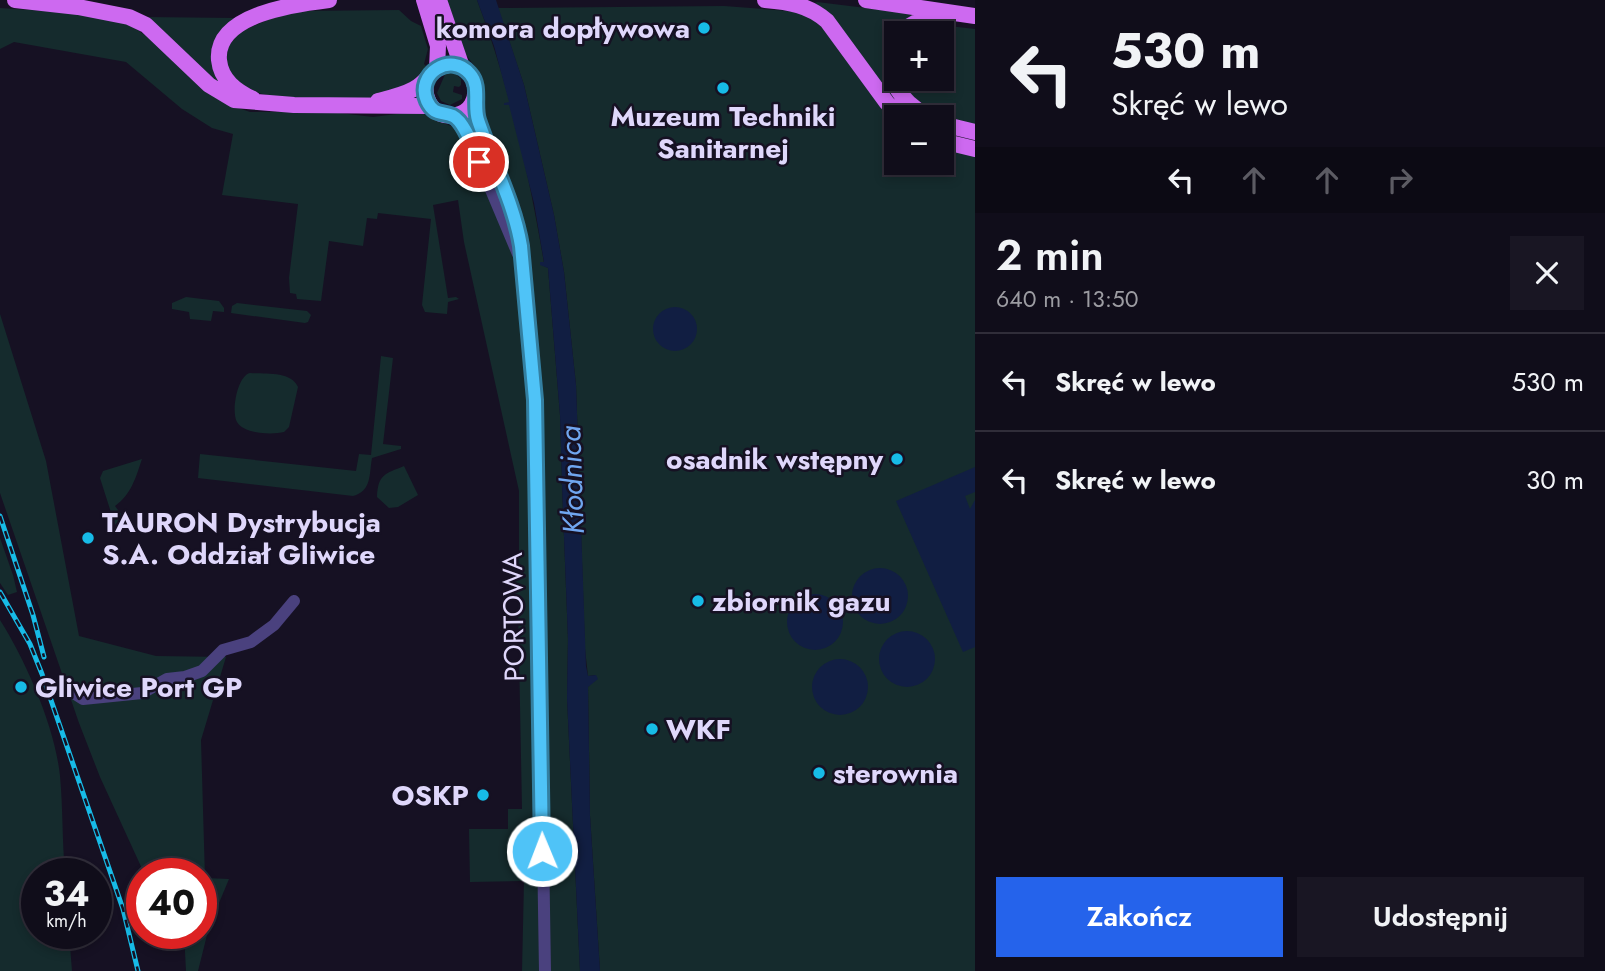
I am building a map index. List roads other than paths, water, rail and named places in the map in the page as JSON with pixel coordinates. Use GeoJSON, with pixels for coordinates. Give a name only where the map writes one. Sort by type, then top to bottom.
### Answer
{"type":"FeatureCollection","features":[{"type":"Feature","properties":{"kind":"main road"},"geometry":{"type":"LineString","coordinates":[[15,0],[99,10],[129,17],[146,25],[209,85],[234,100],[261,103],[430,106],[444,115],[453,116],[470,107],[475,99],[476,87],[474,79],[462,67],[439,0]]}},
{"type":"Feature","properties":{"kind":"main road"},"geometry":{"type":"LineString","coordinates":[[261,103],[234,88],[223,75],[218,56],[227,33],[247,19],[269,11],[329,0]]}},
{"type":"Feature","properties":{"kind":"main road"},"geometry":{"type":"LineString","coordinates":[[424,0],[438,46],[437,68]]}},
{"type":"Feature","properties":{"kind":"main road"},"geometry":{"type":"LineString","coordinates":[[765,0],[802,5],[817,12],[827,21],[889,105]]}},
{"type":"Feature","properties":{"kind":"main road"},"geometry":{"type":"LineString","coordinates":[[866,0],[968,15]]}},
{"type":"Feature","properties":{"kind":"main road"},"geometry":{"type":"LineString","coordinates":[[917,21],[968,15]]}},
{"type":"Feature","properties":{"kind":"main road"},"geometry":{"type":"LineString","coordinates":[[361,106],[412,90],[426,81],[437,68],[445,65],[462,67]]}},
{"type":"Feature","properties":{"kind":"main road"},"geometry":{"type":"LineString","coordinates":[[426,81],[424,90],[430,106]]}},
{"type":"Feature","properties":{"kind":"main road"},"geometry":{"type":"LineString","coordinates":[[899,91],[911,105]]}},
{"type":"Feature","properties":{"kind":"main road"},"geometry":{"type":"LineString","coordinates":[[954,127],[975,132]]}},
{"type":"Feature","properties":{"kind":"main road"},"geometry":{"type":"LineString","coordinates":[[954,144],[975,149]]}},
{"type":"Feature","properties":{"kind":"street","name":"PORTOWA"},"geometry":{"type":"LineString","coordinates":[[475,99],[478,120],[516,226],[531,344],[536,425],[545,971]]}},
{"type":"Feature","properties":{"kind":"street","name":"PORTOWA"},"geometry":{"type":"LineString","coordinates":[[453,116],[470,140],[522,264]]}},
{"type":"Feature","properties":{"kind":"street"},"geometry":{"type":"LineString","coordinates":[[61,685],[83,699],[142,692],[167,679],[186,677],[202,671],[223,650],[251,642],[274,625],[294,601]]}},
{"type":"Feature","properties":{"kind":"water","name":"Kłodnica"},"geometry":{"type":"Polygon","coordinates":[[[477,0],[496,0],[524,85],[554,215],[564,272],[576,385],[586,666],[588,676],[596,675],[598,679],[588,687],[590,816],[600,971],[580,971],[567,698],[568,639],[560,481],[560,415],[548,268],[540,265],[540,262],[544,262],[534,203],[509,105],[504,105],[509,102],[494,46],[477,0]]]}},
{"type":"Feature","properties":{"kind":"water"},"geometry":{"type":"Polygon","coordinates":[[[675,307],[691,313],[697,329],[691,345],[675,351],[659,345],[653,329],[659,313],[675,307]]]}},
{"type":"Feature","properties":{"kind":"water"},"geometry":{"type":"Polygon","coordinates":[[[975,467],[975,492],[965,496],[970,509],[975,500],[975,647],[963,652],[896,501],[975,467]]]}},
{"type":"Feature","properties":{"kind":"water"},"geometry":{"type":"Polygon","coordinates":[[[880,568],[891,570],[900,576],[906,585],[906,607],[900,616],[891,622],[880,624],[869,622],[860,616],[854,607],[852,596],[854,585],[860,576],[869,570],[880,568]]]}},
{"type":"Feature","properties":{"kind":"water"},"geometry":{"type":"Polygon","coordinates":[[[815,594],[826,596],[835,602],[841,611],[841,633],[835,642],[826,648],[815,650],[804,648],[795,642],[789,633],[787,622],[789,611],[795,602],[804,596],[815,594]]]}},
{"type":"Feature","properties":{"kind":"water"},"geometry":{"type":"Polygon","coordinates":[[[907,631],[918,633],[927,639],[933,648],[933,670],[927,679],[918,685],[907,687],[896,685],[887,679],[881,670],[879,659],[881,648],[887,639],[896,633],[907,631]]]}},
{"type":"Feature","properties":{"kind":"water"},"geometry":{"type":"Polygon","coordinates":[[[840,659],[851,661],[860,667],[866,676],[866,698],[860,707],[851,713],[840,715],[829,713],[820,707],[814,698],[812,687],[814,676],[820,667],[829,661],[840,659]]]}},
{"type":"Feature","properties":{"kind":"railway"},"geometry":{"type":"LineString","coordinates":[[0,516],[44,657]]}},
{"type":"Feature","properties":{"kind":"railway"},"geometry":{"type":"LineString","coordinates":[[0,592],[30,644],[42,674],[123,909],[138,971]]}},
{"type":"Feature","properties":{"kind":"place","name":"komora dopływowa"},"geometry":{"type":"Point","coordinates":[704,28]}},
{"type":"Feature","properties":{"kind":"place","name":"Muzeum Techniki Sanitarnej"},"geometry":{"type":"Point","coordinates":[723,88]}},
{"type":"Feature","properties":{"kind":"place","name":"osadnik wstępny"},"geometry":{"type":"Point","coordinates":[897,459]}},
{"type":"Feature","properties":{"kind":"place","name":"TAURON Dystrybucja S.A. Oddział Gliwice"},"geometry":{"type":"Point","coordinates":[88,538]}},
{"type":"Feature","properties":{"kind":"place","name":"zbiornik gazu"},"geometry":{"type":"Point","coordinates":[698,601]}},
{"type":"Feature","properties":{"kind":"place","name":"Gliwice Port GP"},"geometry":{"type":"Point","coordinates":[21,687]}},
{"type":"Feature","properties":{"kind":"place","name":"WKF"},"geometry":{"type":"Point","coordinates":[652,729]}},
{"type":"Feature","properties":{"kind":"place","name":"sterownia"},"geometry":{"type":"Point","coordinates":[819,773]}},
{"type":"Feature","properties":{"kind":"place","name":"OSKP"},"geometry":{"type":"Point","coordinates":[483,795]}}]}
